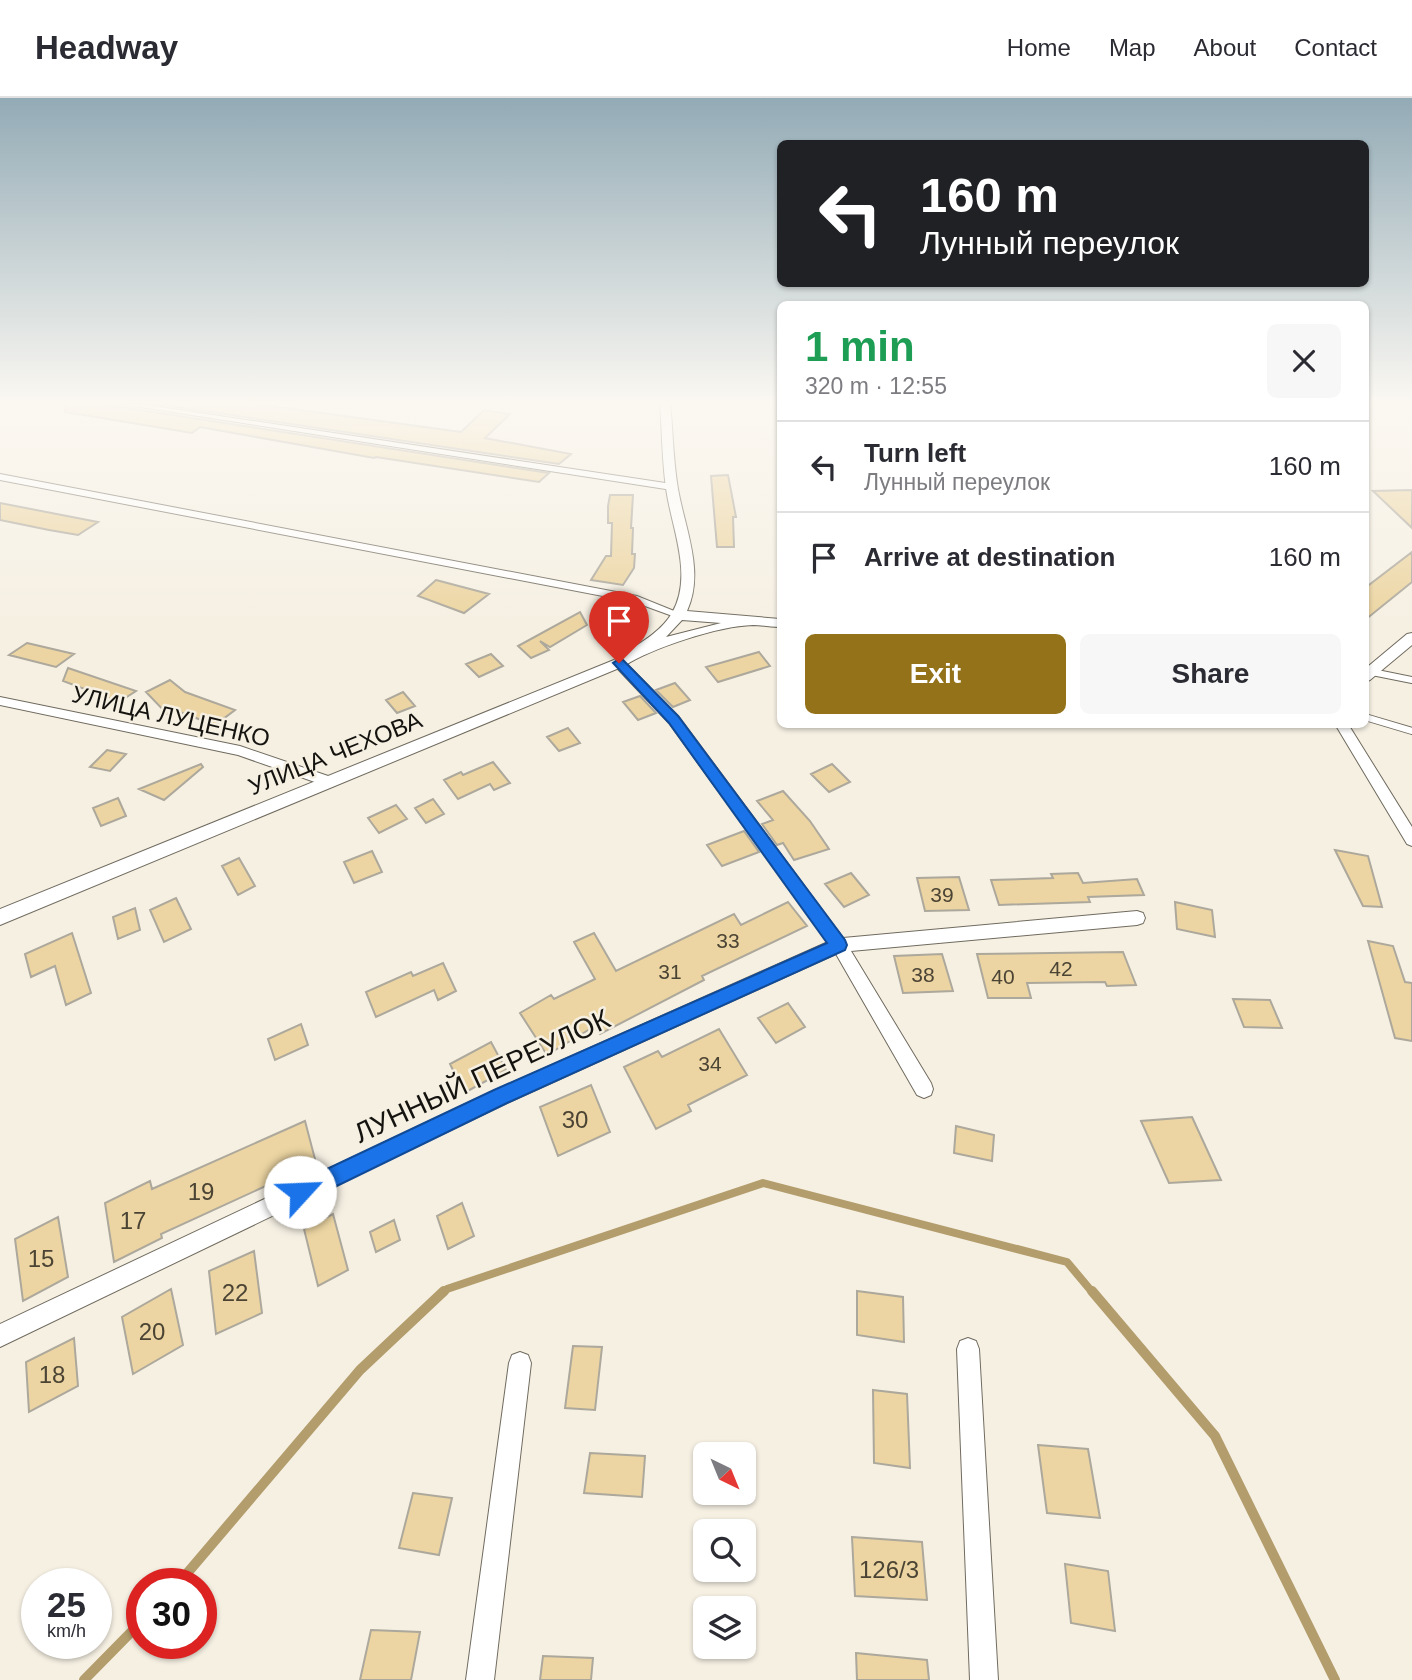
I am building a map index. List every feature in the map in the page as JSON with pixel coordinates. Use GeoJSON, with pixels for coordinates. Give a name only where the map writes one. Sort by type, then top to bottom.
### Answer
{"type":"FeatureCollection","features":[{"type":"Feature","properties":{"kind":"street"},"geometry":{"type":"LineString","coordinates":[[593,476],[672,488]]}},
{"type":"Feature","properties":{"kind":"street"},"geometry":{"type":"LineString","coordinates":[[671,476],[688,573],[687,589],[678,615]]}},
{"type":"Feature","properties":{"kind":"street"},"geometry":{"type":"LineString","coordinates":[[0,477],[637,599],[678,615],[777,623]]}},
{"type":"Feature","properties":{"kind":"street"},"geometry":{"type":"LineString","coordinates":[[687,589],[708,607],[755,620]]}},
{"type":"Feature","properties":{"kind":"street","name":"УЛИЦА ЧЕХОВА"},"geometry":{"type":"LineString","coordinates":[[0,917],[619,663],[651,641],[678,615]]}},
{"type":"Feature","properties":{"kind":"street"},"geometry":{"type":"LineString","coordinates":[[755,620],[687,634],[619,663],[674,720],[839,945],[924,1089]]}},
{"type":"Feature","properties":{"kind":"street"},"geometry":{"type":"LineString","coordinates":[[1369,673],[1412,637]]}},
{"type":"Feature","properties":{"kind":"street","name":"УЛИЦА ЛУЦЕНКО"},"geometry":{"type":"LineString","coordinates":[[0,702],[240,751],[329,782]]}},
{"type":"Feature","properties":{"kind":"street"},"geometry":{"type":"LineString","coordinates":[[1343,728],[1412,840]]}},
{"type":"Feature","properties":{"kind":"street","name":"ЛУННЫЙ ПЕРЕУЛОК"},"geometry":{"type":"LineString","coordinates":[[0,1336],[500,1097],[839,945],[1137,918]]}},
{"type":"Feature","properties":{"kind":"street"},"geometry":{"type":"LineString","coordinates":[[968,1349],[984,1680]]}},
{"type":"Feature","properties":{"kind":"street"},"geometry":{"type":"LineString","coordinates":[[480,1680],[520,1363]]}},
{"type":"Feature","properties":{"kind":"lane"},"geometry":{"type":"LineString","coordinates":[[1369,674],[1412,680]]}},
{"type":"Feature","properties":{"kind":"lane"},"geometry":{"type":"LineString","coordinates":[[1369,719],[1412,731]]}},
{"type":"Feature","properties":{"kind":"building"},"geometry":{"type":"Polygon","coordinates":[[[499,476],[546,476],[539,482],[499,476]]]}},
{"type":"Feature","properties":{"kind":"building"},"geometry":{"type":"Polygon","coordinates":[[[711,476],[728,476],[736,517],[733,517],[734,547],[717,547],[711,476]]]}},
{"type":"Feature","properties":{"kind":"building"},"geometry":{"type":"Polygon","coordinates":[[[1412,490],[1412,528],[1373,491],[1412,490]]]}},
{"type":"Feature","properties":{"kind":"building"},"geometry":{"type":"Polygon","coordinates":[[[610,495],[633,495],[631,528],[634,568],[623,585],[591,580],[606,556],[611,556],[612,523],[608,523],[610,495]]]}},
{"type":"Feature","properties":{"kind":"building"},"geometry":{"type":"Polygon","coordinates":[[[0,503],[98,522],[78,535],[49,530],[0,520],[0,503]]]}},
{"type":"Feature","properties":{"kind":"building"},"geometry":{"type":"Polygon","coordinates":[[[1412,552],[1412,582],[1369,617],[1369,585],[1412,552]]]}},
{"type":"Feature","properties":{"kind":"building"},"geometry":{"type":"Polygon","coordinates":[[[436,580],[489,594],[464,613],[418,596],[436,580]]]}},
{"type":"Feature","properties":{"kind":"building"},"geometry":{"type":"Polygon","coordinates":[[[580,612],[587,625],[550,647],[540,641],[549,650],[531,658],[518,646],[580,612]]]}},
{"type":"Feature","properties":{"kind":"building"},"geometry":{"type":"Polygon","coordinates":[[[27,643],[74,654],[56,667],[9,655],[27,643]]]}},
{"type":"Feature","properties":{"kind":"building"},"geometry":{"type":"Polygon","coordinates":[[[759,652],[770,666],[718,682],[706,667],[759,652]]]}},
{"type":"Feature","properties":{"kind":"building"},"geometry":{"type":"Polygon","coordinates":[[[491,654],[503,666],[479,677],[466,664],[491,654]]]}},
{"type":"Feature","properties":{"kind":"building"},"geometry":{"type":"Polygon","coordinates":[[[68,668],[136,691],[119,702],[63,681],[68,668]]]}},
{"type":"Feature","properties":{"kind":"building"},"geometry":{"type":"Polygon","coordinates":[[[170,680],[185,692],[235,710],[215,725],[174,710],[168,715],[146,692],[170,680]]]}},
{"type":"Feature","properties":{"kind":"building"},"geometry":{"type":"Polygon","coordinates":[[[675,683],[690,700],[673,707],[656,690],[675,683]]]}},
{"type":"Feature","properties":{"kind":"building"},"geometry":{"type":"Polygon","coordinates":[[[403,692],[415,706],[397,713],[386,700],[403,692]]]}},
{"type":"Feature","properties":{"kind":"building"},"geometry":{"type":"Polygon","coordinates":[[[640,696],[656,713],[638,720],[623,702],[640,696]]]}},
{"type":"Feature","properties":{"kind":"building"},"geometry":{"type":"Polygon","coordinates":[[[568,728],[580,743],[559,751],[547,737],[568,728]]]}},
{"type":"Feature","properties":{"kind":"building"},"geometry":{"type":"Polygon","coordinates":[[[107,750],[126,754],[110,771],[90,767],[107,750]]]}},
{"type":"Feature","properties":{"kind":"building"},"geometry":{"type":"Polygon","coordinates":[[[493,762],[510,783],[494,790],[490,784],[458,799],[444,780],[461,772],[463,775],[493,762]]]}},
{"type":"Feature","properties":{"kind":"building"},"geometry":{"type":"Polygon","coordinates":[[[201,764],[203,767],[164,800],[139,789],[201,764]]]}},
{"type":"Feature","properties":{"kind":"building"},"geometry":{"type":"Polygon","coordinates":[[[832,764],[850,782],[829,792],[811,774],[832,764]]]}},
{"type":"Feature","properties":{"kind":"building"},"geometry":{"type":"Polygon","coordinates":[[[783,791],[810,821],[829,849],[794,860],[783,843],[777,845],[762,824],[773,820],[757,801],[783,791]]]}},
{"type":"Feature","properties":{"kind":"building"},"geometry":{"type":"Polygon","coordinates":[[[118,798],[126,816],[101,826],[93,808],[118,798]]]}},
{"type":"Feature","properties":{"kind":"building"},"geometry":{"type":"Polygon","coordinates":[[[433,799],[444,814],[426,823],[415,808],[433,799]]]}},
{"type":"Feature","properties":{"kind":"building"},"geometry":{"type":"Polygon","coordinates":[[[396,805],[407,819],[379,833],[368,818],[396,805]]]}},
{"type":"Feature","properties":{"kind":"building"},"geometry":{"type":"Polygon","coordinates":[[[744,831],[759,852],[722,866],[707,845],[744,831]]]}},
{"type":"Feature","properties":{"kind":"building"},"geometry":{"type":"Polygon","coordinates":[[[1335,850],[1368,856],[1382,907],[1363,906],[1335,850]]]}},
{"type":"Feature","properties":{"kind":"building"},"geometry":{"type":"Polygon","coordinates":[[[372,851],[382,872],[354,883],[344,862],[372,851]]]}},
{"type":"Feature","properties":{"kind":"building"},"geometry":{"type":"Polygon","coordinates":[[[239,858],[255,886],[238,895],[222,866],[239,858]]]}},
{"type":"Feature","properties":{"kind":"building"},"geometry":{"type":"Polygon","coordinates":[[[851,873],[869,895],[844,907],[825,884],[851,873]]]}},
{"type":"Feature","properties":{"kind":"building"},"geometry":{"type":"Polygon","coordinates":[[[1078,873],[1083,883],[1137,879],[1144,895],[1088,897],[1090,902],[999,905],[991,880],[1053,878],[1051,874],[1078,873]]]}},
{"type":"Feature","properties":{"kind":"building"},"geometry":{"type":"Polygon","coordinates":[[[959,877],[969,910],[925,911],[917,878],[959,877]]]}},
{"type":"Feature","properties":{"kind":"building"},"geometry":{"type":"Polygon","coordinates":[[[176,898],[191,929],[164,942],[150,910],[176,898]]]}},
{"type":"Feature","properties":{"kind":"building"},"geometry":{"type":"Polygon","coordinates":[[[788,902],[807,926],[702,976],[704,980],[600,1034],[595,1026],[547,1055],[520,1013],[551,995],[554,999],[595,979],[574,942],[594,933],[616,971],[734,914],[741,925],[788,902]]]}},
{"type":"Feature","properties":{"kind":"building"},"geometry":{"type":"Polygon","coordinates":[[[1175,902],[1212,910],[1215,937],[1177,929],[1175,902]]]}},
{"type":"Feature","properties":{"kind":"building"},"geometry":{"type":"Polygon","coordinates":[[[135,908],[140,930],[118,939],[113,917],[135,908]]]}},
{"type":"Feature","properties":{"kind":"building"},"geometry":{"type":"Polygon","coordinates":[[[72,933],[91,993],[66,1005],[55,966],[31,977],[25,954],[72,933]]]}},
{"type":"Feature","properties":{"kind":"building"},"geometry":{"type":"Polygon","coordinates":[[[1368,941],[1393,946],[1405,982],[1412,983],[1412,1041],[1395,1038],[1368,941]]]}},
{"type":"Feature","properties":{"kind":"building"},"geometry":{"type":"Polygon","coordinates":[[[1123,952],[1136,985],[1107,986],[1105,982],[1027,983],[1031,998],[988,998],[977,954],[1123,952]]]}},
{"type":"Feature","properties":{"kind":"building"},"geometry":{"type":"Polygon","coordinates":[[[942,954],[953,991],[903,993],[894,956],[942,954]]]}},
{"type":"Feature","properties":{"kind":"building"},"geometry":{"type":"Polygon","coordinates":[[[443,963],[456,991],[438,1000],[434,990],[376,1017],[366,992],[411,972],[413,976],[443,963]]]}},
{"type":"Feature","properties":{"kind":"building"},"geometry":{"type":"Polygon","coordinates":[[[1233,999],[1270,1000],[1282,1028],[1244,1027],[1233,999]]]}},
{"type":"Feature","properties":{"kind":"building"},"geometry":{"type":"Polygon","coordinates":[[[788,1003],[805,1027],[776,1043],[758,1018],[788,1003]]]}},
{"type":"Feature","properties":{"kind":"building"},"geometry":{"type":"Polygon","coordinates":[[[301,1024],[308,1045],[275,1060],[268,1039],[301,1024]]]}},
{"type":"Feature","properties":{"kind":"building"},"geometry":{"type":"Polygon","coordinates":[[[719,1029],[747,1075],[688,1105],[691,1111],[656,1129],[624,1067],[658,1051],[662,1057],[719,1029]]]}},
{"type":"Feature","properties":{"kind":"building"},"geometry":{"type":"Polygon","coordinates":[[[491,1042],[506,1070],[464,1093],[450,1064],[491,1042]]]}},
{"type":"Feature","properties":{"kind":"building"},"geometry":{"type":"Polygon","coordinates":[[[591,1085],[610,1132],[558,1156],[540,1107],[591,1085]]]}},
{"type":"Feature","properties":{"kind":"building"},"geometry":{"type":"Polygon","coordinates":[[[1192,1117],[1221,1180],[1169,1183],[1141,1121],[1192,1117]]]}},
{"type":"Feature","properties":{"kind":"building"},"geometry":{"type":"Polygon","coordinates":[[[305,1121],[316,1163],[161,1234],[162,1238],[114,1262],[105,1203],[150,1181],[152,1189],[305,1121]]]}},
{"type":"Feature","properties":{"kind":"building"},"geometry":{"type":"Polygon","coordinates":[[[956,1126],[994,1135],[992,1161],[954,1153],[956,1126]]]}},
{"type":"Feature","properties":{"kind":"building"},"geometry":{"type":"Polygon","coordinates":[[[462,1203],[474,1236],[448,1249],[437,1216],[462,1203]]]}},
{"type":"Feature","properties":{"kind":"building"},"geometry":{"type":"Polygon","coordinates":[[[333,1214],[348,1270],[318,1286],[304,1229],[333,1214]]]}},
{"type":"Feature","properties":{"kind":"building"},"geometry":{"type":"Polygon","coordinates":[[[58,1217],[68,1277],[23,1301],[15,1239],[58,1217]]]}},
{"type":"Feature","properties":{"kind":"building"},"geometry":{"type":"Polygon","coordinates":[[[394,1220],[400,1240],[376,1252],[370,1232],[394,1220]]]}},
{"type":"Feature","properties":{"kind":"building"},"geometry":{"type":"Polygon","coordinates":[[[254,1251],[262,1313],[216,1334],[209,1271],[254,1251]]]}},
{"type":"Feature","properties":{"kind":"building"},"geometry":{"type":"Polygon","coordinates":[[[171,1289],[183,1345],[133,1374],[122,1317],[171,1289]]]}},
{"type":"Feature","properties":{"kind":"building"},"geometry":{"type":"Polygon","coordinates":[[[857,1291],[903,1297],[904,1342],[857,1335],[857,1291]]]}},
{"type":"Feature","properties":{"kind":"building"},"geometry":{"type":"Polygon","coordinates":[[[74,1338],[78,1386],[29,1412],[26,1362],[74,1338]]]}},
{"type":"Feature","properties":{"kind":"building"},"geometry":{"type":"Polygon","coordinates":[[[573,1346],[602,1347],[595,1410],[565,1408],[573,1346]]]}},
{"type":"Feature","properties":{"kind":"building"},"geometry":{"type":"Polygon","coordinates":[[[873,1390],[907,1394],[910,1468],[874,1463],[873,1390]]]}},
{"type":"Feature","properties":{"kind":"building"},"geometry":{"type":"Polygon","coordinates":[[[1038,1445],[1088,1449],[1100,1518],[1047,1513],[1038,1445]]]}},
{"type":"Feature","properties":{"kind":"building"},"geometry":{"type":"Polygon","coordinates":[[[590,1453],[645,1456],[642,1497],[584,1493],[590,1453]]]}},
{"type":"Feature","properties":{"kind":"building"},"geometry":{"type":"Polygon","coordinates":[[[413,1493],[452,1498],[439,1555],[399,1548],[413,1493]]]}},
{"type":"Feature","properties":{"kind":"building"},"geometry":{"type":"Polygon","coordinates":[[[852,1537],[922,1542],[927,1600],[855,1596],[852,1537]]]}},
{"type":"Feature","properties":{"kind":"building"},"geometry":{"type":"Polygon","coordinates":[[[1065,1564],[1108,1571],[1115,1631],[1071,1623],[1065,1564]]]}},
{"type":"Feature","properties":{"kind":"building"},"geometry":{"type":"Polygon","coordinates":[[[371,1630],[420,1632],[411,1680],[360,1680],[371,1630]]]}},
{"type":"Feature","properties":{"kind":"building"},"geometry":{"type":"Polygon","coordinates":[[[856,1653],[927,1660],[929,1680],[857,1680],[856,1653]]]}},
{"type":"Feature","properties":{"kind":"building"},"geometry":{"type":"Polygon","coordinates":[[[543,1656],[593,1658],[591,1680],[540,1680],[543,1656]]]}},
{"type":"Feature","properties":{"kind":"waterway"},"geometry":{"type":"LineString","coordinates":[[443,1293],[447,1289],[763,1183],[1067,1262],[1093,1293]]}},
{"type":"Feature","properties":{"kind":"waterway"},"geometry":{"type":"LineString","coordinates":[[192,1568],[360,1370],[444,1291]]}},
{"type":"Feature","properties":{"kind":"waterway"},"geometry":{"type":"LineString","coordinates":[[1092,1291],[1215,1436],[1335,1680]]}},
{"type":"Feature","properties":{"kind":"waterway"},"geometry":{"type":"LineString","coordinates":[[84,1680],[126,1637]]}},
{"type":"Feature","properties":{"kind":"route"},"geometry":{"type":"LineString","coordinates":[[300,1192],[500,1097],[839,945],[674,720],[619,663]]}}]}
